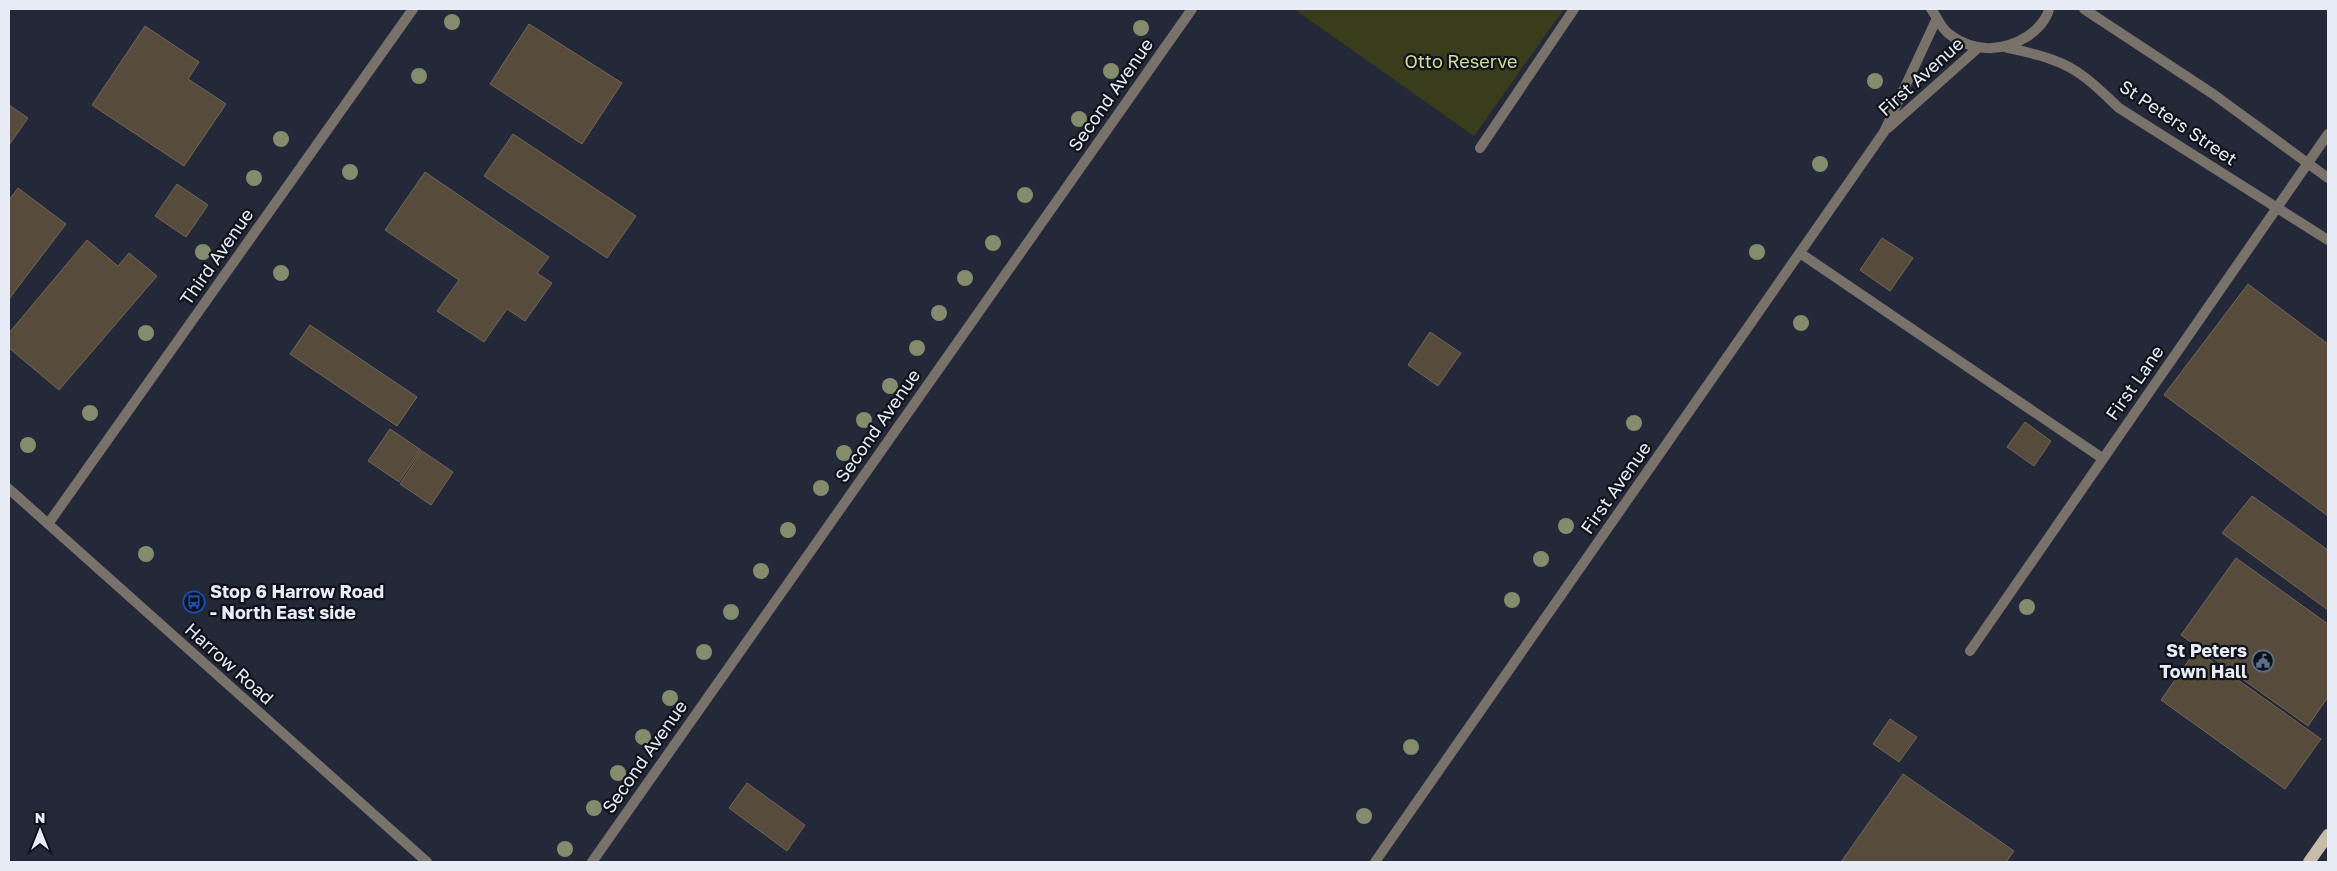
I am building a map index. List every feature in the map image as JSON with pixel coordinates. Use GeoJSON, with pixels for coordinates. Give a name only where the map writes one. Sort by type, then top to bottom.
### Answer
{"type":"FeatureCollection","features":[{"type":"Feature","properties":{"kind":"main road"},"geometry":{"type":"LineString","coordinates":[[2309,862],[2328,834]]}},
{"type":"Feature","properties":{"kind":"street","name":"Third Avenue"},"geometry":{"type":"LineString","coordinates":[[48,524],[413,9]]}},
{"type":"Feature","properties":{"kind":"street","name":"Second Avenue"},"geometry":{"type":"LineString","coordinates":[[592,862],[1192,9]]}},
{"type":"Feature","properties":{"kind":"street"},"geometry":{"type":"LineString","coordinates":[[1480,148],[1574,9]]}},
{"type":"Feature","properties":{"kind":"street"},"geometry":{"type":"LineString","coordinates":[[1934,13],[1950,35],[1968,45],[1991,50],[2013,45],[2035,31],[2049,9]]}},
{"type":"Feature","properties":{"kind":"street"},"geometry":{"type":"LineString","coordinates":[[2084,9],[2212,94],[2328,178]]}},
{"type":"Feature","properties":{"kind":"street","name":"First Avenue"},"geometry":{"type":"LineString","coordinates":[[1375,862],[1884,132],[1934,13]]}},
{"type":"Feature","properties":{"kind":"street","name":"First Avenue"},"geometry":{"type":"LineString","coordinates":[[1884,132],[1978,47]]}},
{"type":"Feature","properties":{"kind":"street","name":"St Peters Street"},"geometry":{"type":"LineString","coordinates":[[2004,47],[2054,60],[2074,70],[2093,82],[2119,108],[2328,240]]}},
{"type":"Feature","properties":{"kind":"street","name":"First Lane"},"geometry":{"type":"LineString","coordinates":[[1970,651],[2328,134]]}},
{"type":"Feature","properties":{"kind":"street"},"geometry":{"type":"LineString","coordinates":[[1800,253],[2102,458]]}},
{"type":"Feature","properties":{"kind":"street","name":"Harrow Road"},"geometry":{"type":"LineString","coordinates":[[9,489],[427,862]]}},
{"type":"Feature","properties":{"kind":"green space","name":"Otto Reserve"},"geometry":{"type":"Polygon","coordinates":[[[1294,9],[1564,9],[1474,136],[1294,9]]]}},
{"type":"Feature","properties":{"kind":"building"},"geometry":{"type":"Polygon","coordinates":[[[529,24],[622,83],[582,144],[490,84],[529,24]]]}},
{"type":"Feature","properties":{"kind":"building"},"geometry":{"type":"Polygon","coordinates":[[[145,26],[199,62],[188,79],[226,104],[184,166],[92,105],[145,26]]]}},
{"type":"Feature","properties":{"kind":"building"},"geometry":{"type":"Polygon","coordinates":[[[9,105],[28,118],[9,145],[9,105]]]}},
{"type":"Feature","properties":{"kind":"building"},"geometry":{"type":"Polygon","coordinates":[[[513,134],[636,216],[607,258],[484,176],[513,134]]]}},
{"type":"Feature","properties":{"kind":"building"},"geometry":{"type":"Polygon","coordinates":[[[425,172],[549,257],[537,273],[552,283],[525,321],[507,309],[484,342],[437,311],[459,280],[385,230],[425,172]]]}},
{"type":"Feature","properties":{"kind":"building"},"geometry":{"type":"Polygon","coordinates":[[[177,184],[208,205],[186,237],[155,216],[177,184]]]}},
{"type":"Feature","properties":{"kind":"building"},"geometry":{"type":"Polygon","coordinates":[[[18,188],[66,224],[9,299],[9,200],[18,188]]]}},
{"type":"Feature","properties":{"kind":"building"},"geometry":{"type":"Polygon","coordinates":[[[1882,238],[1913,258],[1890,291],[1860,270],[1882,238]]]}},
{"type":"Feature","properties":{"kind":"building"},"geometry":{"type":"Polygon","coordinates":[[[87,240],[118,266],[129,253],[157,276],[59,390],[9,348],[9,333],[87,240]]]}},
{"type":"Feature","properties":{"kind":"building"},"geometry":{"type":"Polygon","coordinates":[[[2248,284],[2328,344],[2328,516],[2164,395],[2248,284]]]}},
{"type":"Feature","properties":{"kind":"building"},"geometry":{"type":"Polygon","coordinates":[[[310,325],[417,397],[397,426],[290,354],[310,325]]]}},
{"type":"Feature","properties":{"kind":"building"},"geometry":{"type":"Polygon","coordinates":[[[1430,332],[1461,353],[1438,386],[1408,365],[1430,332]]]}},
{"type":"Feature","properties":{"kind":"building"},"geometry":{"type":"Polygon","coordinates":[[[2025,422],[2051,441],[2034,466],[2007,447],[2025,422]]]}},
{"type":"Feature","properties":{"kind":"building"},"geometry":{"type":"Polygon","coordinates":[[[390,429],[421,450],[399,482],[368,461],[390,429]]]}},
{"type":"Feature","properties":{"kind":"building"},"geometry":{"type":"Polygon","coordinates":[[[422,451],[453,472],[431,505],[400,484],[422,451]]]}},
{"type":"Feature","properties":{"kind":"building"},"geometry":{"type":"Polygon","coordinates":[[[2252,496],[2328,550],[2328,610],[2222,533],[2252,496]]]}},
{"type":"Feature","properties":{"kind":"building"},"geometry":{"type":"Polygon","coordinates":[[[2236,558],[2328,624],[2328,697],[2308,726],[2181,635],[2236,558]]]}},
{"type":"Feature","properties":{"kind":"building"},"geometry":{"type":"Polygon","coordinates":[[[2196,650],[2321,739],[2285,789],[2161,700],[2196,650]]]}},
{"type":"Feature","properties":{"kind":"building"},"geometry":{"type":"Polygon","coordinates":[[[1890,719],[1917,737],[1899,762],[1873,744],[1890,719]]]}},
{"type":"Feature","properties":{"kind":"building"},"geometry":{"type":"Polygon","coordinates":[[[1903,774],[2014,851],[2006,862],[1841,862],[1903,774]]]}},
{"type":"Feature","properties":{"kind":"building"},"geometry":{"type":"Polygon","coordinates":[[[747,783],[805,825],[787,851],[729,808],[747,783]]]}},
{"type":"Feature","properties":{"kind":"place","name":"Stop 6 Harrow Road - North East side"},"geometry":{"type":"Point","coordinates":[194,602]}},
{"type":"Feature","properties":{"kind":"place","name":"St Peters Town Hall"},"geometry":{"type":"Point","coordinates":[2263,661]}}]}
